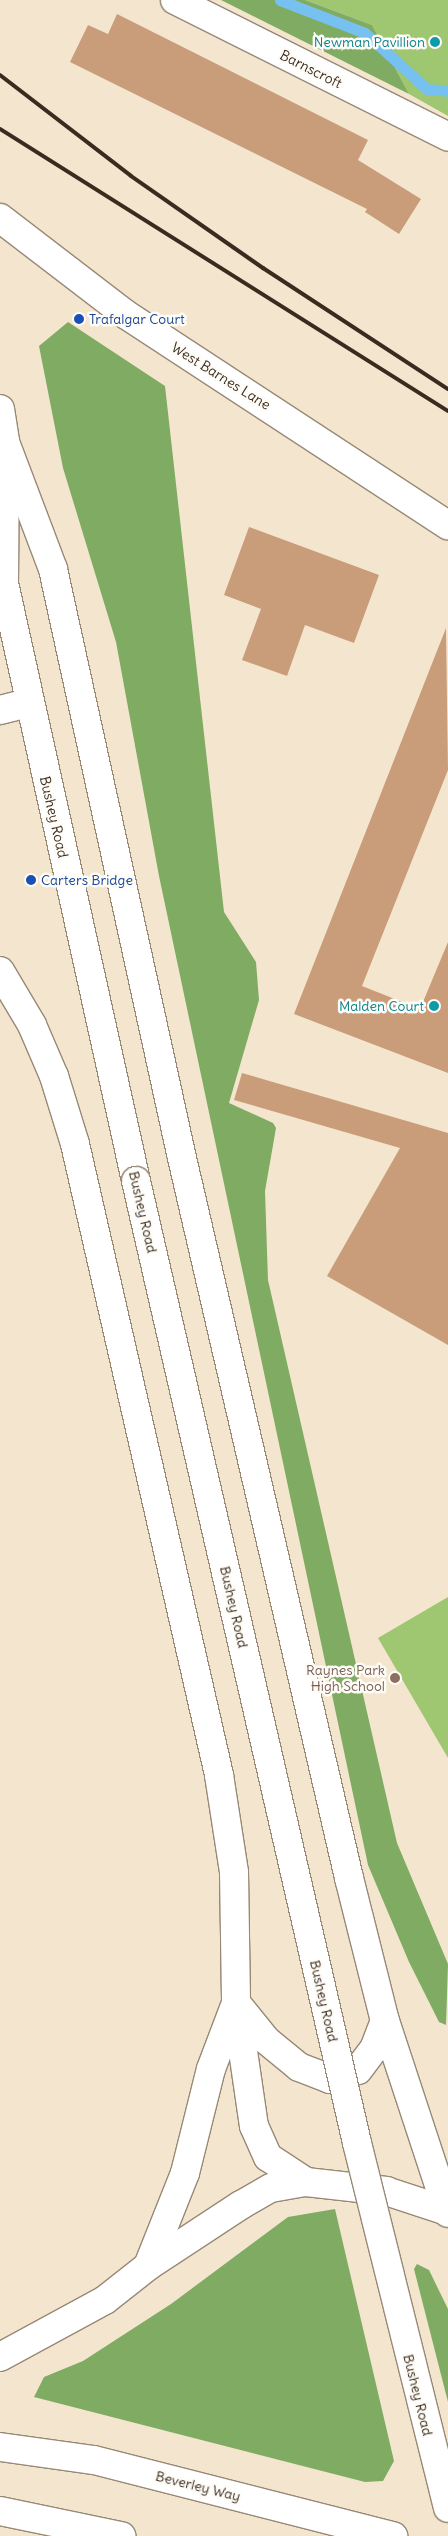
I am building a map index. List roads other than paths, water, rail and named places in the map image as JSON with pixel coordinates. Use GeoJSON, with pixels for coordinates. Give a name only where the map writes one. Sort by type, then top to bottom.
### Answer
{"type":"FeatureCollection","features":[{"type":"Feature","properties":{"kind":"main road","name":"Barnscroft"},"geometry":{"type":"LineString","coordinates":[[175,0],[448,137]]}},
{"type":"Feature","properties":{"kind":"main road","name":"West Barnes Lane"},"geometry":{"type":"LineString","coordinates":[[0,218],[125,314],[448,526]]}},
{"type":"Feature","properties":{"kind":"main road","name":"Bushey Road"},"geometry":{"type":"LineString","coordinates":[[0,410],[5,442],[4,583],[28,703],[359,2152],[448,2508]]}},
{"type":"Feature","properties":{"kind":"main road","name":"Bushey Road"},"geometry":{"type":"LineString","coordinates":[[5,442],[53,569],[182,1158],[385,2021],[447,2212]]}},
{"type":"Feature","properties":{"kind":"main road"},"geometry":{"type":"LineString","coordinates":[[0,710],[28,703]]}},
{"type":"Feature","properties":{"kind":"main road"},"geometry":{"type":"LineString","coordinates":[[0,971],[32,1025],[54,1076],[117,1327],[219,1775],[234,1872],[236,2003],[261,2145],[280,2168],[306,2182]]}},
{"type":"Feature","properties":{"kind":"main road"},"geometry":{"type":"LineString","coordinates":[[236,2003],[266,2040],[299,2068],[330,2079],[358,2070],[374,2049],[385,2021]]}},
{"type":"Feature","properties":{"kind":"main road"},"geometry":{"type":"LineString","coordinates":[[148,2266],[185,2173],[211,2069],[236,2003]]}},
{"type":"Feature","properties":{"kind":"main road"},"geometry":{"type":"LineString","coordinates":[[0,2357],[105,2300],[148,2266],[271,2188],[306,2182],[386,2191],[447,2212]]}},
{"type":"Feature","properties":{"kind":"main road","name":"Beverley Way"},"geometry":{"type":"LineString","coordinates":[[0,2447],[94,2460],[393,2536]]}},
{"type":"Feature","properties":{"kind":"main road"},"geometry":{"type":"LineString","coordinates":[[0,2511],[121,2536]]}},
{"type":"Feature","properties":{"kind":"waterway"},"geometry":{"type":"LineString","coordinates":[[280,0],[365,33],[427,89],[448,91]]}},
{"type":"Feature","properties":{"kind":"railway"},"geometry":{"type":"LineString","coordinates":[[0,75],[131,176],[263,268],[448,389]]}},
{"type":"Feature","properties":{"kind":"railway"},"geometry":{"type":"LineString","coordinates":[[0,129],[448,411]]}},
{"type":"Feature","properties":{"kind":"place","name":"Newman Pavillion"},"geometry":{"type":"Point","coordinates":[435,42]}},
{"type":"Feature","properties":{"kind":"place","name":"Trafalgar Court"},"geometry":{"type":"Point","coordinates":[79,319]}},
{"type":"Feature","properties":{"kind":"place","name":"Carters Bridge"},"geometry":{"type":"Point","coordinates":[31,880]}},
{"type":"Feature","properties":{"kind":"place","name":"Malden Court"},"geometry":{"type":"Point","coordinates":[434,1006]}},
{"type":"Feature","properties":{"kind":"place","name":"Raynes Park High School"},"geometry":{"type":"Point","coordinates":[395,1678]}}]}
